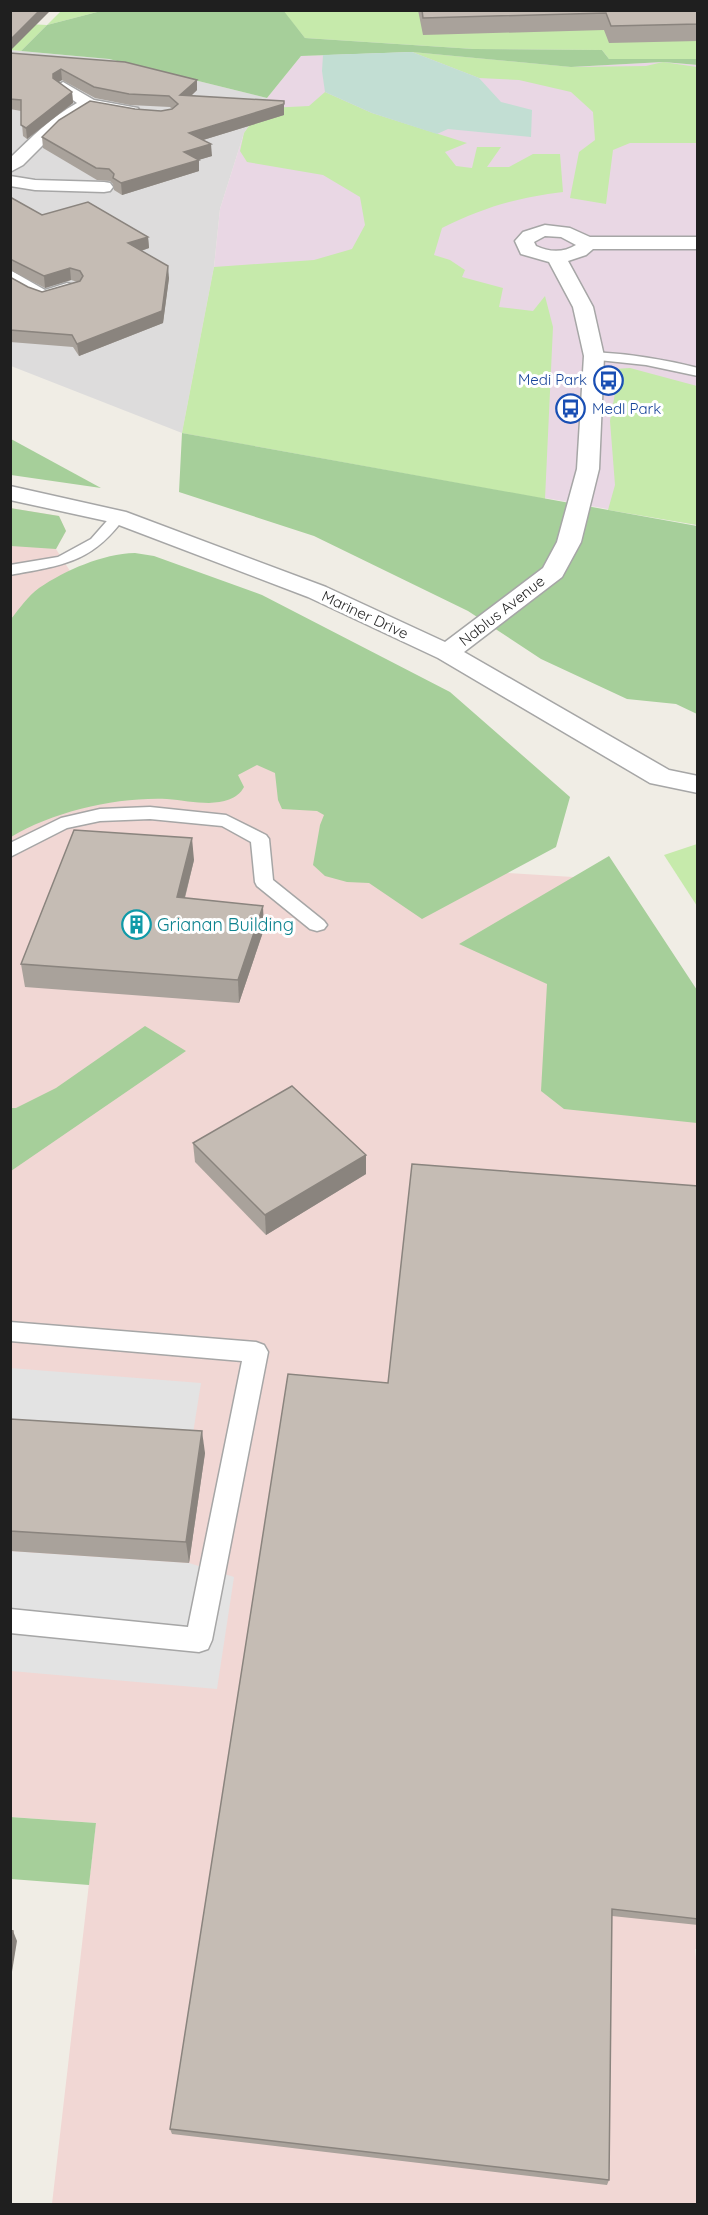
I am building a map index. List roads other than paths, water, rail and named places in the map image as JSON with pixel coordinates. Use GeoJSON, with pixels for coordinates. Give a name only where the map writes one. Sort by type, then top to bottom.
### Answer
{"type":"FeatureCollection","features":[{"type":"Feature","properties":{"kind":"street"},"geometry":{"type":"LineString","coordinates":[[63,87],[89,104],[130,112],[149,113]]}},
{"type":"Feature","properties":{"kind":"street"},"geometry":{"type":"LineString","coordinates":[[10,167],[19,161],[50,127],[68,114],[89,104]]}},
{"type":"Feature","properties":{"kind":"street"},"geometry":{"type":"LineString","coordinates":[[10,180],[35,185],[104,187]]}},
{"type":"Feature","properties":{"kind":"street"},"geometry":{"type":"LineString","coordinates":[[585,243],[585,247],[578,252],[556,257],[528,250],[524,242],[533,234],[552,231],[572,234],[585,243],[698,243]]}},
{"type":"Feature","properties":{"kind":"street","name":"Nablus Avenue"},"geometry":{"type":"LineString","coordinates":[[447,653],[553,572],[569,542],[588,469],[594,356],[583,307],[556,257]]}},
{"type":"Feature","properties":{"kind":"street"},"geometry":{"type":"LineString","coordinates":[[10,276],[43,297],[72,288]]}},
{"type":"Feature","properties":{"kind":"street","name":"Mariner Drive"},"geometry":{"type":"LineString","coordinates":[[10,493],[118,517],[317,592],[447,653],[660,777],[698,785]]}},
{"type":"Feature","properties":{"kind":"lane"},"geometry":{"type":"LineString","coordinates":[[594,356],[668,364],[698,372]]}},
{"type":"Feature","properties":{"kind":"lane"},"geometry":{"type":"LineString","coordinates":[[10,570],[62,561],[96,542],[118,517]]}},
{"type":"Feature","properties":{"kind":"lane"},"geometry":{"type":"LineString","coordinates":[[10,851],[61,824],[100,815],[150,813],[226,821],[260,839],[264,882],[317,925]]}},
{"type":"Feature","properties":{"kind":"lane"},"geometry":{"type":"LineString","coordinates":[[10,1331],[256,1352],[199,1640],[10,1621]]}},
{"type":"Feature","properties":{"kind":"place","name":"Medi Park"},"geometry":{"type":"Point","coordinates":[608,380]}},
{"type":"Feature","properties":{"kind":"place","name":"Medl Park"},"geometry":{"type":"Point","coordinates":[571,409]}},
{"type":"Feature","properties":{"kind":"place","name":"Grianan Building"},"geometry":{"type":"Point","coordinates":[136,925]}}]}
